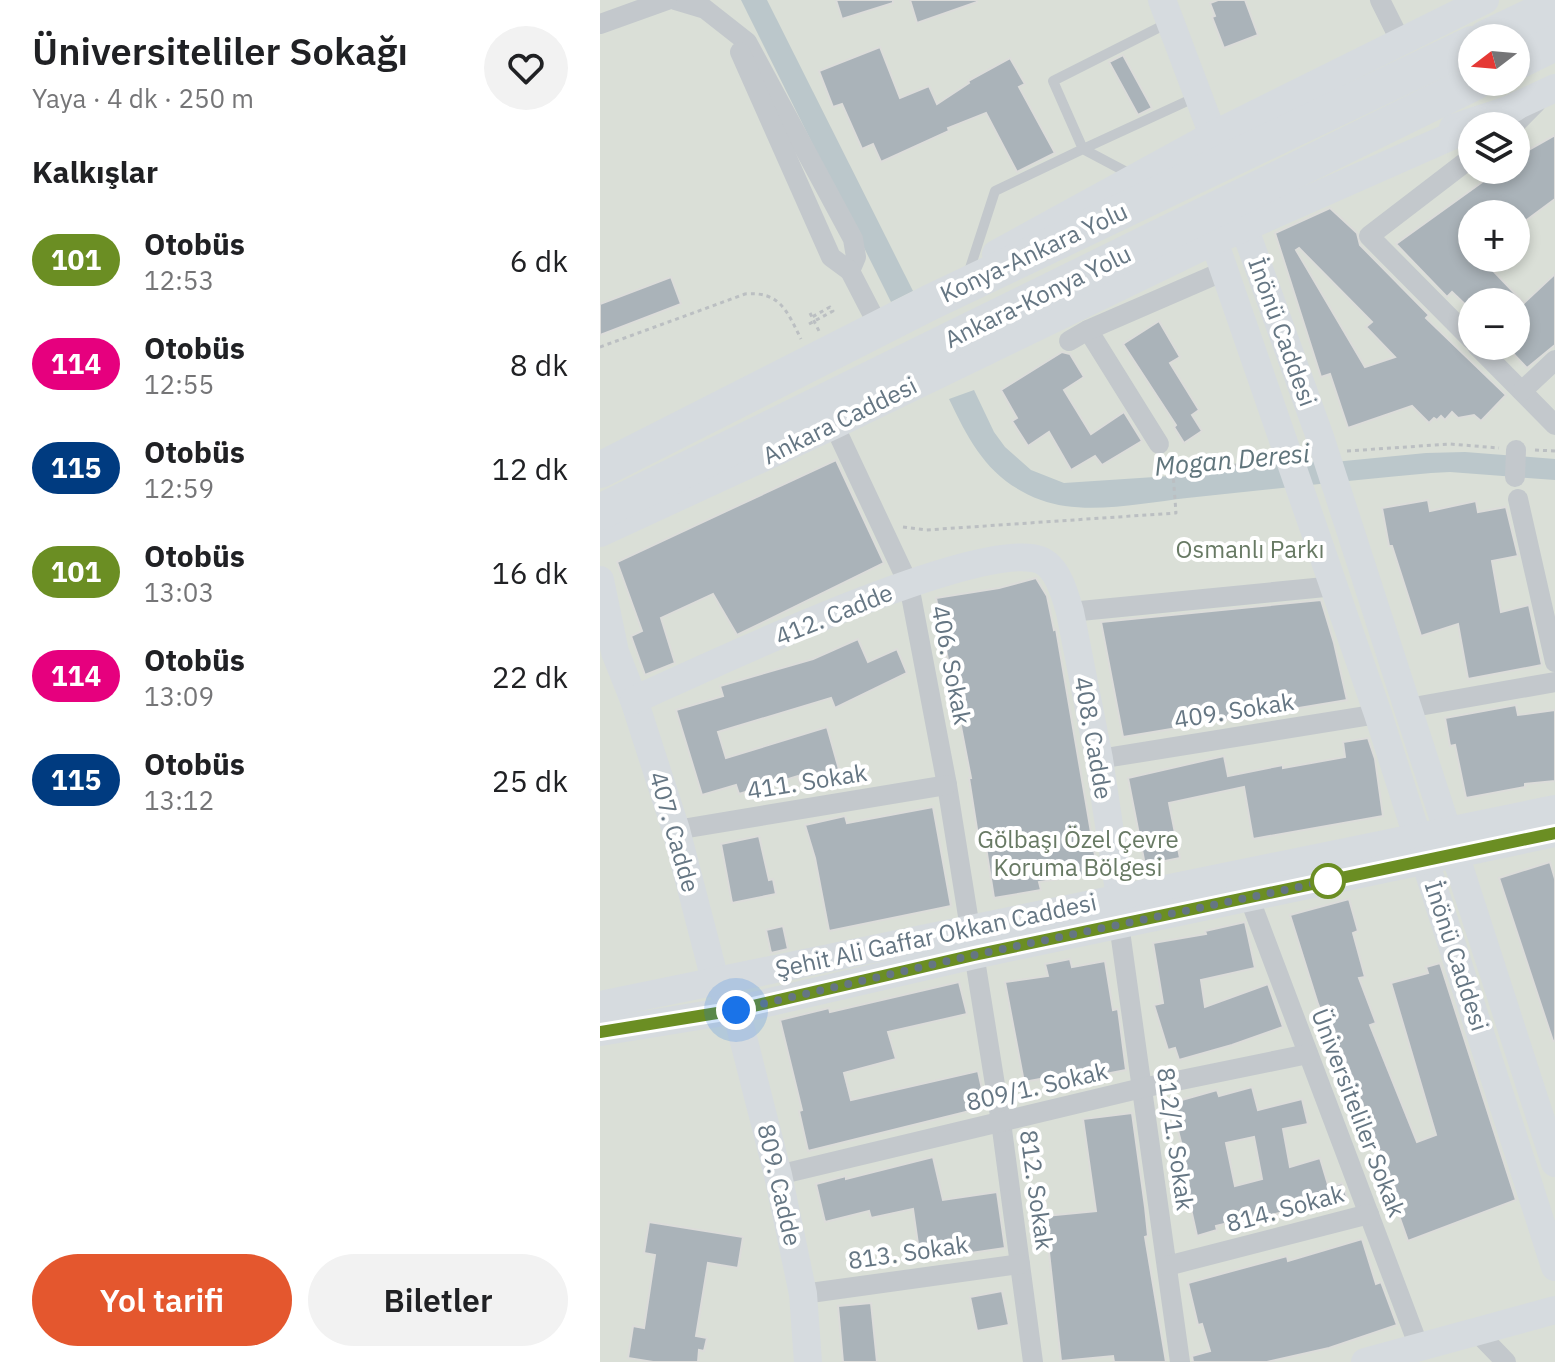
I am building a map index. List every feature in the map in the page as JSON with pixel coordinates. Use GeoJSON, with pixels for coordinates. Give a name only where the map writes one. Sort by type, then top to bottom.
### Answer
{"type":"FeatureCollection","features":[{"type":"Feature","properties":{"kind":"highway"},"geometry":{"type":"LineString","coordinates":[[1515,24],[1555,5]]}},
{"type":"Feature","properties":{"kind":"highway"},"geometry":{"type":"LineString","coordinates":[[1530,55],[1555,43]]}},
{"type":"Feature","properties":{"kind":"highway","name":"Konya-Ankara Yolu"},"geometry":{"type":"LineString","coordinates":[[600,470],[879,327],[1458,51]]}},
{"type":"Feature","properties":{"kind":"highway","name":"Ankara-Konya Yolu"},"geometry":{"type":"LineString","coordinates":[[600,512],[1238,214],[1458,91]]}},
{"type":"Feature","properties":{"kind":"street"},"geometry":{"type":"LineString","coordinates":[[600,24],[667,0]]}},
{"type":"Feature","properties":{"kind":"street"},"geometry":{"type":"LineString","coordinates":[[675,0],[705,9],[726,23],[734,34],[831,257],[850,271],[879,327]]}},
{"type":"Feature","properties":{"kind":"street"},"geometry":{"type":"LineString","coordinates":[[1380,0],[1401,42]]}},
{"type":"Feature","properties":{"kind":"street"},"geometry":{"type":"LineString","coordinates":[[931,302],[970,268],[1213,135],[1485,0]]}},
{"type":"Feature","properties":{"kind":"street"},"geometry":{"type":"LineString","coordinates":[[1166,11],[1213,135]]}},
{"type":"Feature","properties":{"kind":"street","name":"Ankara Caddesi"},"geometry":{"type":"LineString","coordinates":[[1521,112],[1553,93]]}},
{"type":"Feature","properties":{"kind":"street","name":"Ankara Caddesi"},"geometry":{"type":"LineString","coordinates":[[600,533],[834,425],[1214,241],[1238,214],[1458,132]]}},
{"type":"Feature","properties":{"kind":"street"},"geometry":{"type":"LineString","coordinates":[[1238,214],[1458,136]]}},
{"type":"Feature","properties":{"kind":"street"},"geometry":{"type":"LineString","coordinates":[[1458,168],[1369,236],[1458,326]]}},
{"type":"Feature","properties":{"kind":"street","name":"İnönü Caddesi"},"geometry":{"type":"LineString","coordinates":[[1238,214],[1328,445],[1344,509],[1452,842],[1547,1110],[1555,1163]]}},
{"type":"Feature","properties":{"kind":"street","name":"İnönü Caddesi"},"geometry":{"type":"LineString","coordinates":[[1214,241],[1277,451],[1310,516],[1335,586],[1555,1267]]}},
{"type":"Feature","properties":{"kind":"street"},"geometry":{"type":"LineString","coordinates":[[1069,341],[1224,271]]}},
{"type":"Feature","properties":{"kind":"street"},"geometry":{"type":"LineString","coordinates":[[1088,330],[1159,444]]}},
{"type":"Feature","properties":{"kind":"street"},"geometry":{"type":"LineString","coordinates":[[1491,360],[1555,425]]}},
{"type":"Feature","properties":{"kind":"street"},"geometry":{"type":"LineString","coordinates":[[1522,391],[1555,360]]}},
{"type":"Feature","properties":{"kind":"street","name":"406. Sokak"},"geometry":{"type":"LineString","coordinates":[[834,425],[909,585],[947,785],[972,942]]}},
{"type":"Feature","properties":{"kind":"street"},"geometry":{"type":"LineString","coordinates":[[1277,451],[1328,445]]}},
{"type":"Feature","properties":{"kind":"street"},"geometry":{"type":"LineString","coordinates":[[1515,477],[1518,449]]}},
{"type":"Feature","properties":{"kind":"street"},"geometry":{"type":"LineString","coordinates":[[1518,499],[1555,662]]}},
{"type":"Feature","properties":{"kind":"street"},"geometry":{"type":"LineString","coordinates":[[1310,516],[1344,509]]}},
{"type":"Feature","properties":{"kind":"street","name":"412. Cadde"},"geometry":{"type":"LineString","coordinates":[[634,700],[789,631],[949,570],[995,559],[1041,561]]}},
{"type":"Feature","properties":{"kind":"street","name":"408. Cadde"},"geometry":{"type":"LineString","coordinates":[[1041,561],[1054,571],[1070,612],[1099,759],[1120,911]]}},
{"type":"Feature","properties":{"kind":"street","name":"407. Cadde"},"geometry":{"type":"LineString","coordinates":[[600,580],[608,643],[634,700],[676,830],[715,980],[736,1010]]}},
{"type":"Feature","properties":{"kind":"street"},"geometry":{"type":"LineString","coordinates":[[1070,612],[1335,586]]}},
{"type":"Feature","properties":{"kind":"street"},"geometry":{"type":"LineString","coordinates":[[1408,708],[1555,682]]}},
{"type":"Feature","properties":{"kind":"street","name":"409. Sokak"},"geometry":{"type":"LineString","coordinates":[[1099,759],[1378,714]]}},
{"type":"Feature","properties":{"kind":"street","name":"411. Sokak"},"geometry":{"type":"LineString","coordinates":[[676,830],[947,785]]}},
{"type":"Feature","properties":{"kind":"street","name":"Şehit Ali Gaffar Okkan Caddesi"},"geometry":{"type":"LineString","coordinates":[[1452,842],[1555,809]]}},
{"type":"Feature","properties":{"kind":"street","name":"Şehit Ali Gaffar Okkan Caddesi"},"geometry":{"type":"LineString","coordinates":[[600,1005],[715,980],[972,942],[1452,842],[1555,833]]}},
{"type":"Feature","properties":{"kind":"street","name":"Şehit Ali Gaffar Okkan Caddesi"},"geometry":{"type":"LineString","coordinates":[[1120,911],[1249,897],[1422,848]]}},
{"type":"Feature","properties":{"kind":"street","name":"Üniversiteliler Sokak"},"geometry":{"type":"LineString","coordinates":[[1249,897],[1419,1347]]}},
{"type":"Feature","properties":{"kind":"street","name":"812/1. Sokak"},"geometry":{"type":"LineString","coordinates":[[1120,911],[1180,1362]]}},
{"type":"Feature","properties":{"kind":"street","name":"Şehit Ali Gaffar Okkan Caddesi"},"geometry":{"type":"LineString","coordinates":[[600,1032],[736,1010],[972,942]]}},
{"type":"Feature","properties":{"kind":"street","name":"812. Sokak"},"geometry":{"type":"LineString","coordinates":[[972,942],[1001,1122],[1033,1362]]}},
{"type":"Feature","properties":{"kind":"street","name":"809. Cadde"},"geometry":{"type":"LineString","coordinates":[[736,1010],[778,1175],[803,1294],[808,1362]]}},
{"type":"Feature","properties":{"kind":"street","name":"809/1. Sokak"},"geometry":{"type":"LineString","coordinates":[[778,1175],[1142,1088],[1308,1054]]}},
{"type":"Feature","properties":{"kind":"street","name":"814. Sokak"},"geometry":{"type":"LineString","coordinates":[[1167,1266],[1369,1214]]}},
{"type":"Feature","properties":{"kind":"street","name":"813. Sokak"},"geometry":{"type":"LineString","coordinates":[[803,1294],[1020,1264]]}},
{"type":"Feature","properties":{"kind":"street"},"geometry":{"type":"LineString","coordinates":[[1365,1362],[1555,1310]]}},
{"type":"Feature","properties":{"kind":"street"},"geometry":{"type":"LineString","coordinates":[[1477,1332],[1506,1362]]}},
{"type":"Feature","properties":{"kind":"lane"},"geometry":{"type":"LineString","coordinates":[[1136,177],[1083,149],[1053,81],[1166,11]]}},
{"type":"Feature","properties":{"kind":"lane"},"geometry":{"type":"LineString","coordinates":[[970,268],[995,191],[1198,96]]}},
{"type":"Feature","properties":{"kind":"path"},"geometry":{"type":"LineString","coordinates":[[809,324],[833,311],[830,307],[812,317]]}},
{"type":"Feature","properties":{"kind":"path"},"geometry":{"type":"LineString","coordinates":[[1328,445],[1450,444],[1555,451]]}},
{"type":"Feature","properties":{"kind":"path"},"geometry":{"type":"LineString","coordinates":[[1133,516],[1176,513],[1173,473],[1260,462],[1277,451]]}},
{"type":"Feature","properties":{"kind":"green space","name":"Gölbaşı Özel Çevre Koruma Bölgesi"},"geometry":{"type":"Polygon","coordinates":[[[600,0],[1555,0],[1555,1362],[600,1362],[600,0]]]}},
{"type":"Feature","properties":{"kind":"shaded area"},"geometry":{"type":"Polygon","coordinates":[[[741,0],[767,0],[913,291],[891,302],[741,0]]]}},
{"type":"Feature","properties":{"kind":"shaded area"},"geometry":{"type":"Polygon","coordinates":[[[974,390],[994,432],[1005,447],[1031,470],[1064,483],[1170,476],[1284,461],[1334,462],[1465,452],[1555,459],[1555,480],[1450,472],[1113,507],[1058,505],[1008,483],[984,460],[965,432],[949,399],[974,390]]]}},
{"type":"Feature","properties":{"kind":"building"},"geometry":{"type":"Polygon","coordinates":[[[836,0],[893,0],[893,3],[842,19],[836,0]]]}},
{"type":"Feature","properties":{"kind":"building"},"geometry":{"type":"Polygon","coordinates":[[[910,0],[977,0],[977,2],[917,23],[910,0]]]}},
{"type":"Feature","properties":{"kind":"building"},"geometry":{"type":"Polygon","coordinates":[[[1245,0],[1258,35],[1224,48],[1210,3],[1245,0]]]}},
{"type":"Feature","properties":{"kind":"building"},"geometry":{"type":"Polygon","coordinates":[[[880,47],[900,98],[929,86],[937,104],[968,81],[1010,58],[1025,84],[1019,87],[1055,153],[1017,172],[986,113],[948,128],[949,131],[881,162],[873,144],[862,149],[842,104],[833,107],[819,71],[880,47]]]}},
{"type":"Feature","properties":{"kind":"building"},"geometry":{"type":"Polygon","coordinates":[[[1123,55],[1152,108],[1138,115],[1109,62],[1123,55]]]}},
{"type":"Feature","properties":{"kind":"building"},"geometry":{"type":"Polygon","coordinates":[[[1555,135],[1555,199],[1530,218],[1530,200],[1458,200],[1458,272],[1494,272],[1510,288],[1458,288],[1458,298],[1452,292],[1447,297],[1396,244],[1480,184],[1530,184],[1530,149],[1555,135]]]}},
{"type":"Feature","properties":{"kind":"building"},"geometry":{"type":"Polygon","coordinates":[[[1330,208],[1357,233],[1360,245],[1458,349],[1458,360],[1470,360],[1506,395],[1481,421],[1474,415],[1458,418],[1452,412],[1445,420],[1441,416],[1429,423],[1412,406],[1348,428],[1330,374],[1321,377],[1275,233],[1330,208]],[[1299,248],[1296,250],[1365,367],[1395,357],[1366,327],[1372,322],[1299,248]]]}},
{"type":"Feature","properties":{"kind":"building"},"geometry":{"type":"Polygon","coordinates":[[[1555,274],[1555,345],[1527,368],[1519,360],[1530,360],[1530,297],[1555,274]]]}},
{"type":"Feature","properties":{"kind":"building"},"geometry":{"type":"Polygon","coordinates":[[[671,277],[681,304],[600,335],[600,304],[671,277]]]}},
{"type":"Feature","properties":{"kind":"building"},"geometry":{"type":"Polygon","coordinates":[[[1159,321],[1180,357],[1170,363],[1199,410],[1192,415],[1202,431],[1184,443],[1174,427],[1176,425],[1123,344],[1159,321]]]}},
{"type":"Feature","properties":{"kind":"building"},"geometry":{"type":"Polygon","coordinates":[[[1062,352],[1070,354],[1084,377],[1064,390],[1091,434],[1124,412],[1142,441],[1102,465],[1095,456],[1071,470],[1049,432],[1028,446],[1012,421],[1017,418],[1001,390],[1062,352]]]}},
{"type":"Feature","properties":{"kind":"building"},"geometry":{"type":"Polygon","coordinates":[[[836,460],[884,563],[737,635],[713,594],[661,618],[675,663],[645,675],[631,636],[642,631],[617,562],[836,460]]]}},
{"type":"Feature","properties":{"kind":"building"},"geometry":{"type":"Polygon","coordinates":[[[1428,500],[1430,511],[1476,501],[1478,512],[1506,507],[1518,556],[1492,561],[1501,612],[1529,605],[1542,665],[1468,679],[1458,624],[1421,636],[1392,546],[1389,546],[1382,508],[1428,500]]]}},
{"type":"Feature","properties":{"kind":"building"},"geometry":{"type":"Polygon","coordinates":[[[1036,578],[1047,596],[1056,629],[1098,873],[1039,882],[1041,890],[994,898],[985,841],[979,842],[971,778],[936,598],[999,588],[1036,578]]]}},
{"type":"Feature","properties":{"kind":"building"},"geometry":{"type":"Polygon","coordinates":[[[1321,600],[1347,700],[1123,737],[1101,622],[1321,600]]]}},
{"type":"Feature","properties":{"kind":"building"},"geometry":{"type":"Polygon","coordinates":[[[858,639],[868,662],[897,649],[907,673],[835,708],[831,698],[718,732],[726,758],[827,727],[840,773],[800,784],[798,776],[739,794],[736,785],[702,795],[676,710],[723,696],[720,686],[813,659],[858,639]]]}},
{"type":"Feature","properties":{"kind":"building"},"geometry":{"type":"Polygon","coordinates":[[[1516,705],[1518,715],[1555,710],[1555,781],[1525,784],[1525,787],[1466,798],[1455,745],[1450,746],[1445,718],[1516,705]]]}},
{"type":"Feature","properties":{"kind":"building"},"geometry":{"type":"Polygon","coordinates":[[[1368,738],[1375,759],[1383,816],[1253,839],[1244,787],[1169,803],[1180,858],[1145,865],[1128,778],[1224,756],[1228,776],[1283,765],[1283,768],[1345,757],[1343,742],[1368,738]]]}},
{"type":"Feature","properties":{"kind":"building"},"geometry":{"type":"Polygon","coordinates":[[[933,807],[951,906],[829,931],[815,858],[805,825],[845,816],[847,823],[933,807]]]}},
{"type":"Feature","properties":{"kind":"building"},"geometry":{"type":"Polygon","coordinates":[[[759,836],[769,880],[773,879],[776,894],[732,903],[721,844],[759,836]]]}},
{"type":"Feature","properties":{"kind":"building"},"geometry":{"type":"Polygon","coordinates":[[[1550,862],[1555,879],[1555,1041],[1499,878],[1550,862]]]}},
{"type":"Feature","properties":{"kind":"building"},"geometry":{"type":"Polygon","coordinates":[[[1349,899],[1358,931],[1353,933],[1365,977],[1359,978],[1376,1023],[1370,1025],[1417,1142],[1436,1135],[1391,983],[1428,973],[1426,967],[1440,963],[1516,1200],[1408,1241],[1356,1094],[1318,1004],[1290,915],[1349,899]]]}},
{"type":"Feature","properties":{"kind":"building"},"geometry":{"type":"Polygon","coordinates":[[[1245,922],[1255,968],[1201,980],[1205,1007],[1268,984],[1283,1027],[1179,1060],[1175,1048],[1168,1050],[1154,1005],[1163,1003],[1153,943],[1206,934],[1205,931],[1245,922]]]}},
{"type":"Feature","properties":{"kind":"building"},"geometry":{"type":"Polygon","coordinates":[[[783,926],[788,949],[771,953],[766,930],[783,926]]]}},
{"type":"Feature","properties":{"kind":"building"},"geometry":{"type":"Polygon","coordinates":[[[1070,959],[1072,967],[1105,961],[1113,1010],[1118,1009],[1126,1070],[1064,1082],[1062,1075],[1024,1082],[1005,982],[1048,976],[1045,964],[1070,959]]]}},
{"type":"Feature","properties":{"kind":"building"},"geometry":{"type":"Polygon","coordinates":[[[959,982],[967,1014],[888,1032],[896,1059],[844,1073],[851,1100],[978,1071],[986,1107],[808,1151],[799,1111],[802,1110],[780,1020],[829,1008],[830,1012],[959,982]]]}},
{"type":"Feature","properties":{"kind":"building"},"geometry":{"type":"Polygon","coordinates":[[[1252,1087],[1258,1110],[1302,1099],[1308,1124],[1283,1129],[1290,1167],[1320,1158],[1329,1188],[1342,1183],[1348,1200],[1321,1210],[1318,1202],[1244,1223],[1244,1219],[1216,1226],[1217,1230],[1197,1236],[1177,1146],[1182,1146],[1171,1103],[1217,1090],[1219,1096],[1252,1087]],[[1254,1137],[1226,1143],[1235,1186],[1262,1179],[1254,1137]]]}},
{"type":"Feature","properties":{"kind":"building"},"geometry":{"type":"Polygon","coordinates":[[[1132,1113],[1145,1207],[1148,1236],[1145,1237],[1166,1362],[1114,1362],[1113,1356],[1061,1361],[1045,1216],[1096,1211],[1083,1119],[1132,1113]]]}},
{"type":"Feature","properties":{"kind":"building"},"geometry":{"type":"Polygon","coordinates":[[[933,1157],[943,1200],[997,1192],[1005,1248],[964,1254],[963,1250],[920,1258],[913,1209],[871,1218],[869,1211],[825,1222],[816,1184],[933,1157]]]}},
{"type":"Feature","properties":{"kind":"building"},"geometry":{"type":"Polygon","coordinates":[[[649,1222],[743,1237],[738,1268],[708,1263],[696,1336],[707,1338],[704,1351],[699,1350],[698,1362],[653,1362],[628,1358],[633,1326],[644,1328],[655,1255],[644,1253],[649,1222]]]}},
{"type":"Feature","properties":{"kind":"building"},"geometry":{"type":"Polygon","coordinates":[[[1362,1239],[1376,1284],[1381,1282],[1397,1325],[1329,1348],[1267,1362],[1193,1362],[1192,1356],[1210,1351],[1202,1324],[1198,1325],[1188,1283],[1287,1256],[1288,1261],[1362,1239]]]}},
{"type":"Feature","properties":{"kind":"building"},"geometry":{"type":"Polygon","coordinates":[[[1002,1291],[1009,1325],[977,1331],[970,1297],[1002,1291]]]}},
{"type":"Feature","properties":{"kind":"building"},"geometry":{"type":"Polygon","coordinates":[[[871,1303],[877,1362],[843,1362],[838,1306],[871,1303]]]}},
{"type":"Feature","properties":{"kind":"bus line","name":"101"},"geometry":{"type":"LineString","coordinates":[[600,1032],[736,1010],[974,955],[1555,833]]}},
{"type":"Feature","properties":{"kind":"route"},"geometry":{"type":"LineString","coordinates":[[736,1010],[974,955],[1342,878],[1328,881]]}},
{"type":"Feature","properties":{"kind":"water label","name":"Mogan Deresi"},"geometry":{"type":"Point","coordinates":[1232,460]}},
{"type":"Feature","properties":{"kind":"park label","name":"Osmanlı Parkı"},"geometry":{"type":"Point","coordinates":[1250,550]}}]}
